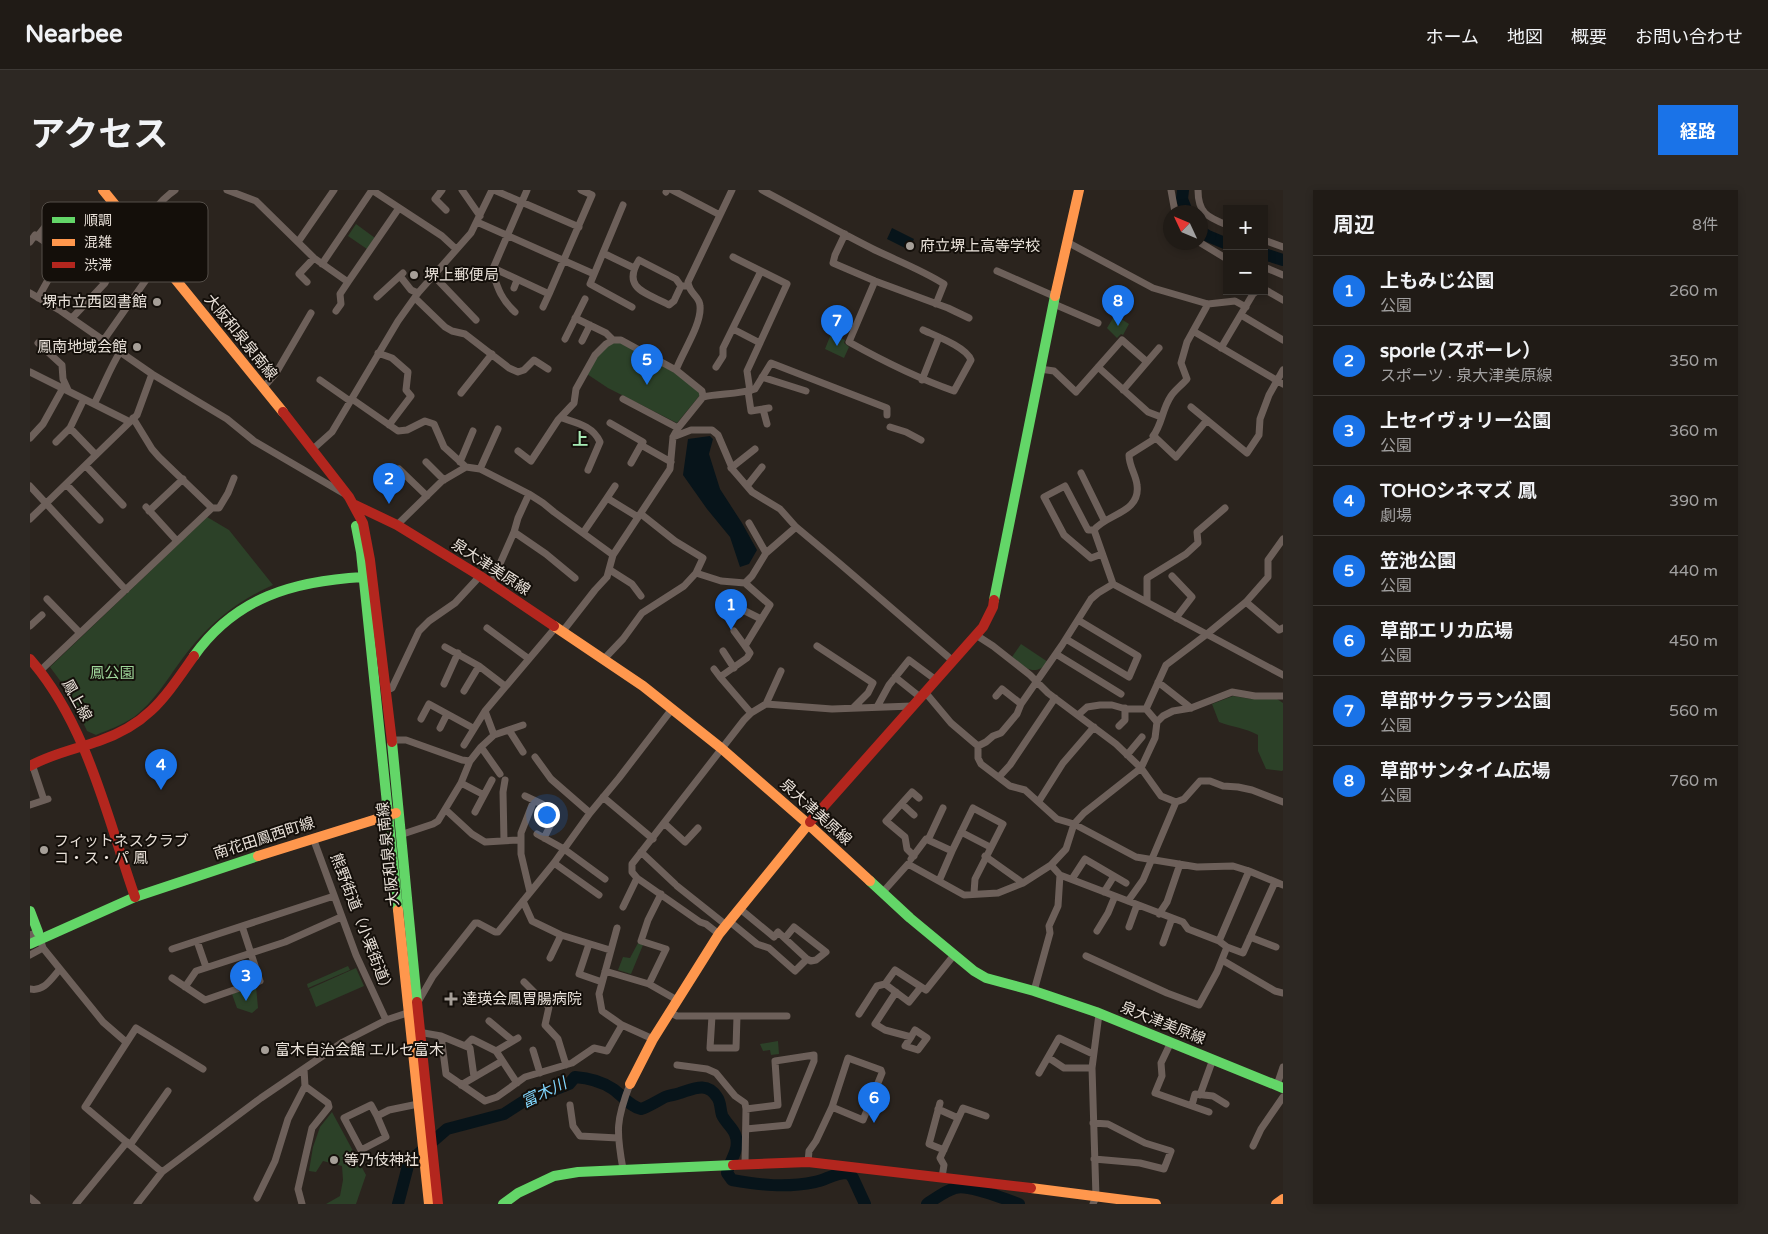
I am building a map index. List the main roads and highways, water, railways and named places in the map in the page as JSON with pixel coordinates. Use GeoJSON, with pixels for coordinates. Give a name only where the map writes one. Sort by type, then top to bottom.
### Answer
{"type":"FeatureCollection","features":[{"type":"Feature","properties":{"kind":"main road","name":"大阪和泉泉南線"},"geometry":{"type":"LineString","coordinates":[[103,190],[113,202]]}},
{"type":"Feature","properties":{"kind":"main road"},"geometry":{"type":"LineString","coordinates":[[630,1084],[653,1038],[727,923],[808,824],[983,628],[993,607],[1040,369],[1079,190]]}},
{"type":"Feature","properties":{"kind":"main road","name":"大阪和泉泉南線"},"geometry":{"type":"LineString","coordinates":[[178,282],[313,449],[351,501],[363,523],[370,560],[391,740],[394,813],[400,835],[412,1010]]}},
{"type":"Feature","properties":{"kind":"main road","name":"大阪和泉泉南線"},"geometry":{"type":"LineString","coordinates":[[351,501],[363,577],[394,813],[412,1010],[431,1137],[424,1156],[436,1202]]}},
{"type":"Feature","properties":{"kind":"main road","name":"泉大津美原線"},"geometry":{"type":"LineString","coordinates":[[351,501],[397,525],[480,576],[604,659],[672,709],[808,824],[882,893],[974,971],[986,978],[1034,991],[1099,1014],[1280,1087]]}},
{"type":"Feature","properties":{"kind":"main road"},"geometry":{"type":"LineString","coordinates":[[31,765],[117,735],[138,722],[165,697],[213,633],[243,608],[268,595],[300,584],[363,577]]}},
{"type":"Feature","properties":{"kind":"main road","name":"鳳上線"},"geometry":{"type":"LineString","coordinates":[[30,659],[41,670],[69,713],[83,746],[135,897]]}},
{"type":"Feature","properties":{"kind":"main road","name":"南花田鳳西町線"},"geometry":{"type":"LineString","coordinates":[[36,940],[135,897],[394,813]]}},
{"type":"Feature","properties":{"kind":"main road"},"geometry":{"type":"LineString","coordinates":[[30,911],[36,940]]}},
{"type":"Feature","properties":{"kind":"main road","name":"大阪和泉泉南線"},"geometry":{"type":"LineString","coordinates":[[415,1031],[418,1104],[428,1147],[436,1202]]}},
{"type":"Feature","properties":{"kind":"main road"},"geometry":{"type":"LineString","coordinates":[[503,1204],[518,1193],[554,1176],[578,1172],[808,1162],[942,1177],[1095,1200],[1156,1204]]}},
{"type":"Feature","properties":{"kind":"main road"},"geometry":{"type":"LineString","coordinates":[[1276,1204],[1283,1199]]}},
{"type":"Feature","properties":{"kind":"waterway"},"geometry":{"type":"LineString","coordinates":[[1183,190],[1182,199],[1184,205]]}},
{"type":"Feature","properties":{"kind":"waterway"},"geometry":{"type":"LineString","coordinates":[[1208,236],[1223,242]]}},
{"type":"Feature","properties":{"kind":"waterway"},"geometry":{"type":"LineString","coordinates":[[1268,255],[1283,260]]}},
{"type":"Feature","properties":{"kind":"waterway","name":"富木川"},"geometry":{"type":"LineString","coordinates":[[398,1204],[409,1162],[447,1129],[504,1114],[535,1094],[549,1092],[569,1084],[575,1077],[590,1079],[604,1084],[633,1106],[641,1109],[667,1096],[695,1088],[709,1089],[718,1099],[722,1115],[734,1131],[737,1139],[736,1149],[727,1173],[732,1180],[794,1185],[815,1182],[849,1173],[865,1204]]}},
{"type":"Feature","properties":{"kind":"waterway","name":"富木川"},"geometry":{"type":"LineString","coordinates":[[927,1204],[948,1191],[960,1187],[1019,1204]]}},
{"type":"Feature","properties":{"kind":"place","name":"府立堺上高等学校"},"geometry":{"type":"Point","coordinates":[910,246]}},
{"type":"Feature","properties":{"kind":"place","name":"堺上郵便局"},"geometry":{"type":"Point","coordinates":[414,275]}},
{"type":"Feature","properties":{"kind":"place","name":"堺市立西図書館"},"geometry":{"type":"Point","coordinates":[157,302]}},
{"type":"Feature","properties":{"kind":"place","name":"草部サンタイム広場"},"geometry":{"type":"Point","coordinates":[1118,326]}},
{"type":"Feature","properties":{"kind":"place","name":"草部サクララン公園"},"geometry":{"type":"Point","coordinates":[837,346]}},
{"type":"Feature","properties":{"kind":"place","name":"鳳南地域会館"},"geometry":{"type":"Point","coordinates":[137,347]}},
{"type":"Feature","properties":{"kind":"place","name":"笠池公園"},"geometry":{"type":"Point","coordinates":[647,385]}},
{"type":"Feature","properties":{"kind":"place","name":"sporle (スポーレ）"},"geometry":{"type":"Point","coordinates":[389,504]}},
{"type":"Feature","properties":{"kind":"place","name":"上もみじ公園"},"geometry":{"type":"Point","coordinates":[731,630]}},
{"type":"Feature","properties":{"kind":"place","name":"TOHOシネマズ 鳳"},"geometry":{"type":"Point","coordinates":[161,790]}},
{"type":"Feature","properties":{"kind":"place","name":"フィットネスクラブ コ・ス・パ 鳳"},"geometry":{"type":"Point","coordinates":[44,850]}},
{"type":"Feature","properties":{"kind":"place","name":"達瑛会鳳胃腸病院"},"geometry":{"type":"Point","coordinates":[451,999]}},
{"type":"Feature","properties":{"kind":"place","name":"上セイヴォリー公園"},"geometry":{"type":"Point","coordinates":[246,1001]}},
{"type":"Feature","properties":{"kind":"place","name":"富木自治会館 エルセ富木"},"geometry":{"type":"Point","coordinates":[265,1050]}},
{"type":"Feature","properties":{"kind":"place","name":"草部エリカ広場"},"geometry":{"type":"Point","coordinates":[874,1123]}},
{"type":"Feature","properties":{"kind":"place","name":"等乃伎神社"},"geometry":{"type":"Point","coordinates":[334,1160]}},
{"type":"Feature","properties":{"kind":"district","name":"上"},"geometry":{"type":"Point","coordinates":[580,440]}},
{"type":"Feature","properties":{"kind":"park label","name":"鳳公園"},"geometry":{"type":"Point","coordinates":[112,673]}}]}
